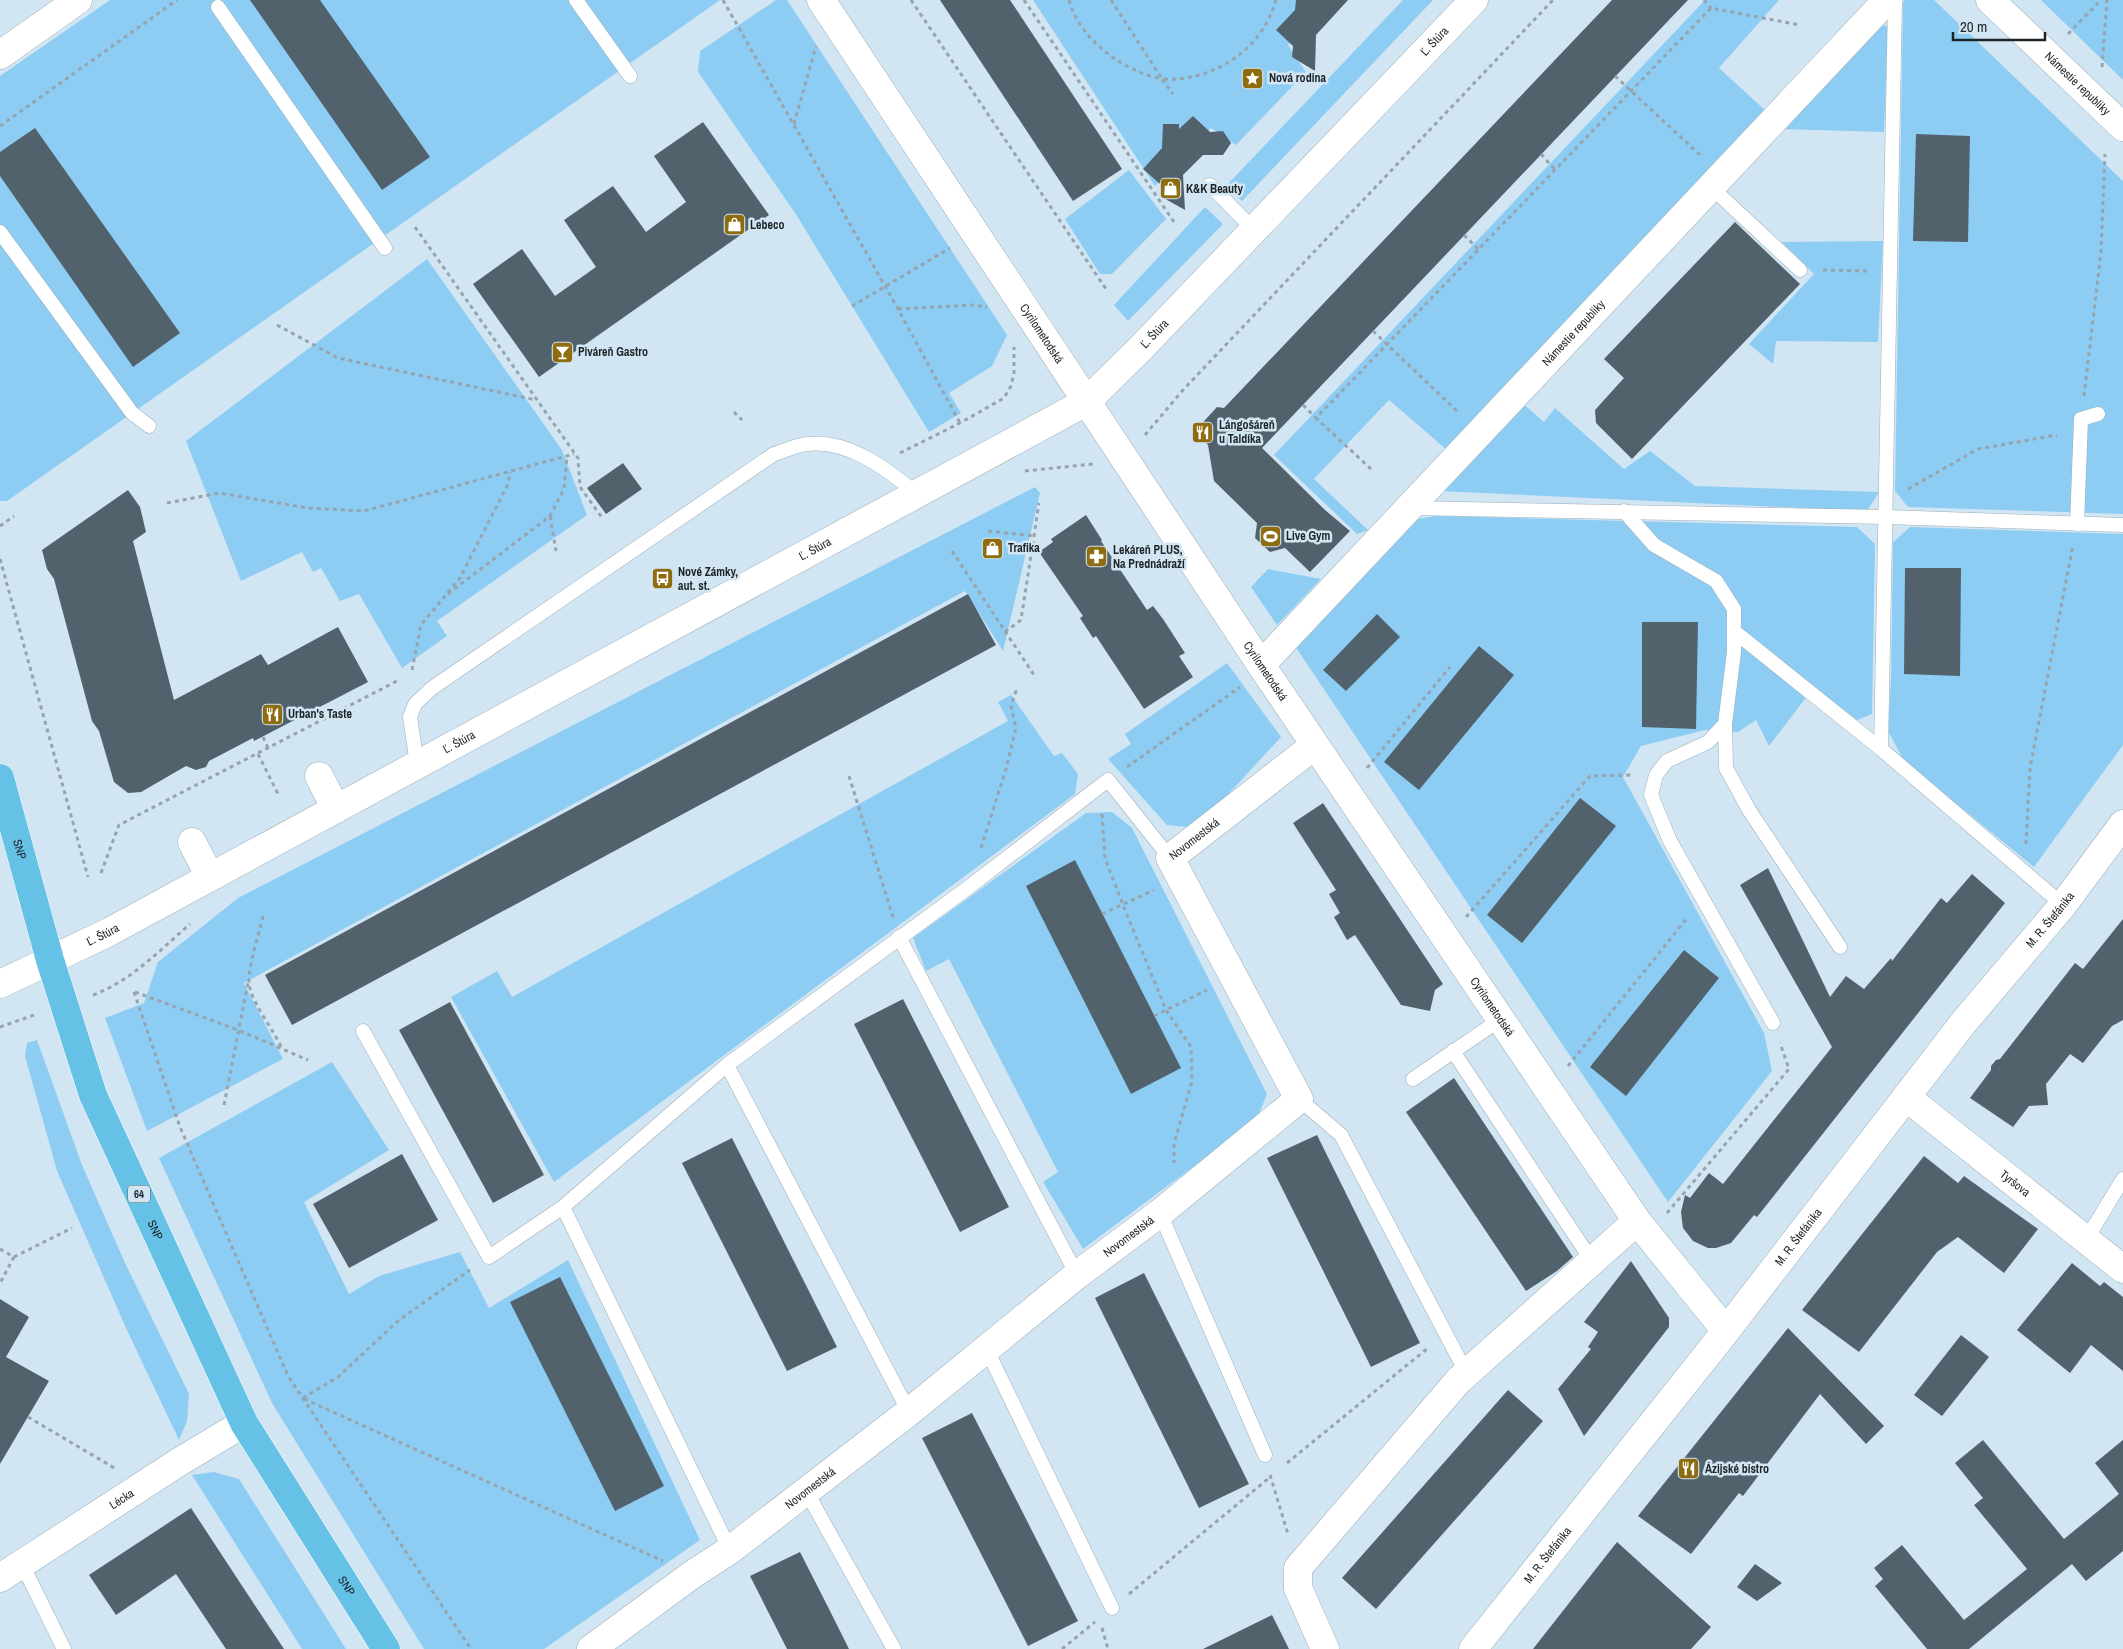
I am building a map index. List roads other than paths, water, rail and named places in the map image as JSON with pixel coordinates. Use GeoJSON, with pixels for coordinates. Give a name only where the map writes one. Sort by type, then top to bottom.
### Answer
{"type":"FeatureCollection","features":[{"type":"Feature","properties":{"kind":"main road","name":"SNP"},"geometry":{"type":"LineString","coordinates":[[0,778],[50,960],[93,1095],[244,1423],[386,1649]]}},
{"type":"Feature","properties":{"kind":"street"},"geometry":{"type":"LineString","coordinates":[[0,55],[78,0]]}},
{"type":"Feature","properties":{"kind":"street","name":"Cyrilometodská"},"geometry":{"type":"LineString","coordinates":[[820,0],[1261,665],[1500,1020],[1650,1220],[1726,1331]]}},
{"type":"Feature","properties":{"kind":"street","name":"Ľ. Štúra"},"geometry":{"type":"LineString","coordinates":[[0,984],[86,944],[1086,402],[1139,350],[1474,0]]}},
{"type":"Feature","properties":{"kind":"street","name":"Námestie republiky"},"geometry":{"type":"LineString","coordinates":[[1261,665],[1887,0]]}},
{"type":"Feature","properties":{"kind":"street","name":"Námestie republiky"},"geometry":{"type":"LineString","coordinates":[[1990,0],[2123,127]]}},
{"type":"Feature","properties":{"kind":"street","name":"Novomestská"},"geometry":{"type":"LineString","coordinates":[[591,1649],[693,1574],[730,1550],[909,1412],[1077,1275],[1168,1207],[1300,1099],[1175,868],[1315,745]]}},
{"type":"Feature","properties":{"kind":"street"},"geometry":{"type":"LineString","coordinates":[[318,776],[336,809]]}},
{"type":"Feature","properties":{"kind":"street","name":"M. R. Štefánika"},"geometry":{"type":"LineString","coordinates":[[1473,1649],[1726,1331],[1964,1022],[2063,905],[2123,824]]}},
{"type":"Feature","properties":{"kind":"street"},"geometry":{"type":"LineString","coordinates":[[192,842],[210,877]]}},
{"type":"Feature","properties":{"kind":"street","name":"Tyršova"},"geometry":{"type":"LineString","coordinates":[[1906,1097],[2123,1269]]}},
{"type":"Feature","properties":{"kind":"street"},"geometry":{"type":"LineString","coordinates":[[1325,1649],[1298,1588],[1298,1568],[1467,1374],[1592,1261],[1650,1220]]}},
{"type":"Feature","properties":{"kind":"street","name":"Lécka"},"geometry":{"type":"LineString","coordinates":[[11,1571],[179,1462],[244,1423]]}},
{"type":"Feature","properties":{"kind":"lane"},"geometry":{"type":"LineString","coordinates":[[576,0],[630,76]]}},
{"type":"Feature","properties":{"kind":"lane"},"geometry":{"type":"LineString","coordinates":[[1881,749],[1895,0]]}},
{"type":"Feature","properties":{"kind":"lane"},"geometry":{"type":"LineString","coordinates":[[218,7],[385,248]]}},
{"type":"Feature","properties":{"kind":"lane"},"geometry":{"type":"LineString","coordinates":[[1716,181],[1800,270]]}},
{"type":"Feature","properties":{"kind":"lane"},"geometry":{"type":"LineString","coordinates":[[1210,185],[1254,230]]}},
{"type":"Feature","properties":{"kind":"lane"},"geometry":{"type":"LineString","coordinates":[[0,232],[132,413],[149,426]]}},
{"type":"Feature","properties":{"kind":"lane"},"geometry":{"type":"LineString","coordinates":[[2077,524],[2081,424],[2098,414]]}},
{"type":"Feature","properties":{"kind":"lane"},"geometry":{"type":"LineString","coordinates":[[417,764],[410,717],[415,704],[432,688],[774,454],[807,444],[830,445],[853,450],[903,482],[917,494]]}},
{"type":"Feature","properties":{"kind":"lane"},"geometry":{"type":"LineString","coordinates":[[1408,508],[1886,517],[2123,525]]}},
{"type":"Feature","properties":{"kind":"lane"},"geometry":{"type":"LineString","coordinates":[[1624,512],[1654,545],[1716,581],[1734,609],[1734,652],[1725,724],[1726,768],[1748,810],[1840,947]]}},
{"type":"Feature","properties":{"kind":"lane"},"geometry":{"type":"LineString","coordinates":[[1734,632],[1881,749],[2063,905]]}},
{"type":"Feature","properties":{"kind":"lane"},"geometry":{"type":"LineString","coordinates":[[1725,724],[1708,742],[1667,761],[1656,775],[1651,795],[1670,841],[1773,1023]]}},
{"type":"Feature","properties":{"kind":"lane"},"geometry":{"type":"LineString","coordinates":[[363,1031],[489,1257],[563,1207],[727,1065],[969,887],[1108,780],[1175,868]]}},
{"type":"Feature","properties":{"kind":"lane"},"geometry":{"type":"LineString","coordinates":[[899,937],[1077,1275]]}},
{"type":"Feature","properties":{"kind":"lane"},"geometry":{"type":"LineString","coordinates":[[1413,1079],[1500,1020]]}},
{"type":"Feature","properties":{"kind":"lane"},"geometry":{"type":"LineString","coordinates":[[1453,1051],[1592,1261]]}},
{"type":"Feature","properties":{"kind":"lane"},"geometry":{"type":"LineString","coordinates":[[727,1065],[909,1412]]}},
{"type":"Feature","properties":{"kind":"lane"},"geometry":{"type":"LineString","coordinates":[[1300,1099],[1341,1135],[1467,1374]]}},
{"type":"Feature","properties":{"kind":"lane"},"geometry":{"type":"LineString","coordinates":[[2086,1240],[2123,1179]]}},
{"type":"Feature","properties":{"kind":"lane"},"geometry":{"type":"LineString","coordinates":[[563,1207],[730,1550]]}},
{"type":"Feature","properties":{"kind":"lane"},"geometry":{"type":"LineString","coordinates":[[1168,1207],[1265,1456]]}},
{"type":"Feature","properties":{"kind":"lane"},"geometry":{"type":"LineString","coordinates":[[986,1350],[1112,1608]]}},
{"type":"Feature","properties":{"kind":"lane"},"geometry":{"type":"LineString","coordinates":[[806,1491],[894,1649]]}},
{"type":"Feature","properties":{"kind":"lane"},"geometry":{"type":"LineString","coordinates":[[11,1571],[64,1649]]}},
{"type":"Feature","properties":{"kind":"place","name":"Nová rodina"},"geometry":{"type":"Point","coordinates":[1253,78]}},
{"type":"Feature","properties":{"kind":"place","name":"K&K Beauty"},"geometry":{"type":"Point","coordinates":[1170,189]}},
{"type":"Feature","properties":{"kind":"place","name":"Lebeco"},"geometry":{"type":"Point","coordinates":[734,225]}},
{"type":"Feature","properties":{"kind":"place","name":"Piváreň Gastro"},"geometry":{"type":"Point","coordinates":[562,352]}},
{"type":"Feature","properties":{"kind":"place","name":"Lángošáreň u Taldíka"},"geometry":{"type":"Point","coordinates":[1203,432]}},
{"type":"Feature","properties":{"kind":"place","name":"Live Gym"},"geometry":{"type":"Point","coordinates":[1270,536]}},
{"type":"Feature","properties":{"kind":"place","name":"Trafika"},"geometry":{"type":"Point","coordinates":[992,548]}},
{"type":"Feature","properties":{"kind":"place","name":"Lekáreň PLUS, Na Prednádraží"},"geometry":{"type":"Point","coordinates":[1097,557]}},
{"type":"Feature","properties":{"kind":"place","name":"Nové Zámky, aut. st."},"geometry":{"type":"Point","coordinates":[662,579]}},
{"type":"Feature","properties":{"kind":"place","name":"Urban's Taste"},"geometry":{"type":"Point","coordinates":[272,714]}},
{"type":"Feature","properties":{"kind":"place","name":"Ázijské bistro"},"geometry":{"type":"Point","coordinates":[1689,1469]}}]}
